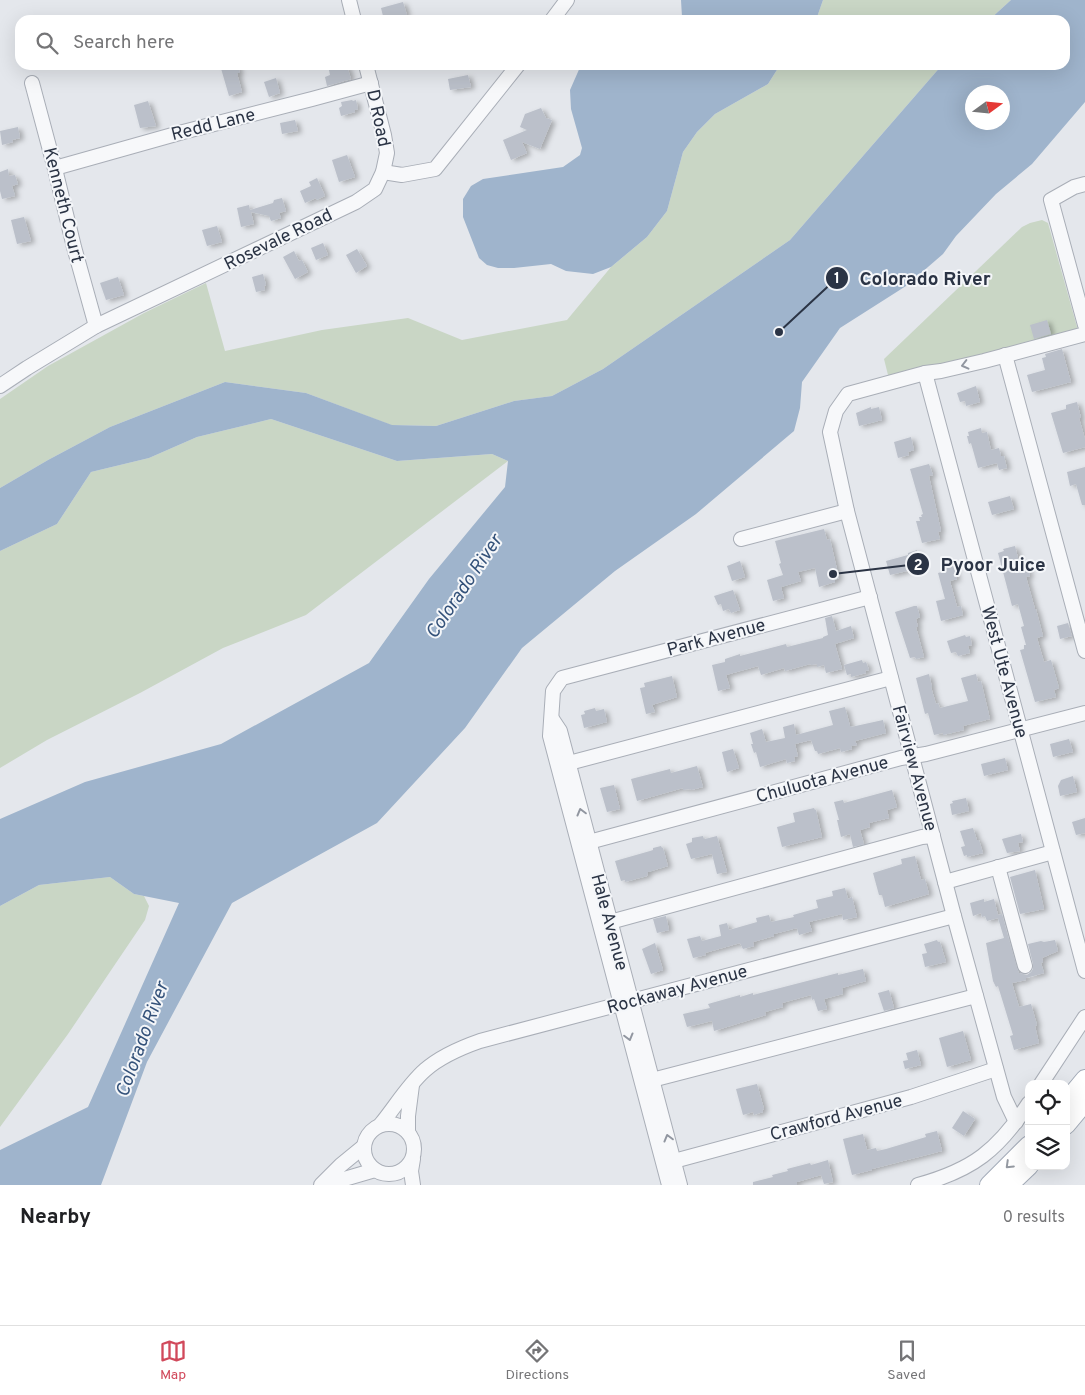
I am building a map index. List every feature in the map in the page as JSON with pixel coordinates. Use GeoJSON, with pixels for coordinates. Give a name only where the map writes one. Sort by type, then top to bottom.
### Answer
{"type":"FeatureCollection","features":[{"type":"Feature","properties":{"kind":"main road"},"geometry":{"type":"LineString","coordinates":[[1070,1097],[1085,1079]]}},
{"type":"Feature","properties":{"kind":"main road"},"geometry":{"type":"LineString","coordinates":[[1070,1120],[1085,1102]]}},
{"type":"Feature","properties":{"kind":"main road"},"geometry":{"type":"LineString","coordinates":[[989,1185],[1025,1149]]}},
{"type":"Feature","properties":{"kind":"main road"},"geometry":{"type":"LineString","coordinates":[[1009,1185],[1025,1170]]}},
{"type":"Feature","properties":{"kind":"street"},"geometry":{"type":"LineString","coordinates":[[349,0],[353,15]]}},
{"type":"Feature","properties":{"kind":"street"},"geometry":{"type":"LineString","coordinates":[[556,15],[567,0]]}},
{"type":"Feature","properties":{"kind":"street","name":"D Road"},"geometry":{"type":"LineString","coordinates":[[367,70],[387,154],[383,172]]}},
{"type":"Feature","properties":{"kind":"street"},"geometry":{"type":"LineString","coordinates":[[383,172],[402,175],[435,169],[514,70]]}},
{"type":"Feature","properties":{"kind":"street","name":"Kenneth Court"},"geometry":{"type":"LineString","coordinates":[[32,83],[96,326]]}},
{"type":"Feature","properties":{"kind":"street","name":"Redd Lane"},"geometry":{"type":"LineString","coordinates":[[55,168],[183,132],[371,83]]}},
{"type":"Feature","properties":{"kind":"street","name":"Rosevale Road"},"geometry":{"type":"LineString","coordinates":[[0,386],[96,326],[356,202],[375,189],[383,172]]}},
{"type":"Feature","properties":{"kind":"street"},"geometry":{"type":"LineString","coordinates":[[1085,184],[1074,187],[1051,200],[1079,275],[1085,325]]}},
{"type":"Feature","properties":{"kind":"street"},"geometry":{"type":"LineString","coordinates":[[925,373],[941,371],[1085,334]]}},
{"type":"Feature","properties":{"kind":"street"},"geometry":{"type":"LineString","coordinates":[[1005,355],[1085,651]]}},
{"type":"Feature","properties":{"kind":"street","name":"Fairview Avenue"},"geometry":{"type":"LineString","coordinates":[[925,373],[848,394],[836,411],[830,432],[847,511],[954,916],[1004,1097],[1016,1122]]}},
{"type":"Feature","properties":{"kind":"street","name":"West Ute Avenue"},"geometry":{"type":"LineString","coordinates":[[925,373],[1085,971]]}},
{"type":"Feature","properties":{"kind":"street"},"geometry":{"type":"LineString","coordinates":[[740,539],[847,511]]}},
{"type":"Feature","properties":{"kind":"street","name":"Park Avenue"},"geometry":{"type":"LineString","coordinates":[[562,678],[870,597]]}},
{"type":"Feature","properties":{"kind":"street","name":"Hale Avenue"},"geometry":{"type":"LineString","coordinates":[[562,678],[554,691],[550,736],[626,1002],[652,1080],[680,1185]]}},
{"type":"Feature","properties":{"kind":"street"},"geometry":{"type":"LineString","coordinates":[[569,763],[891,678]]}},
{"type":"Feature","properties":{"kind":"street","name":"Chuluota Avenue"},"geometry":{"type":"LineString","coordinates":[[589,842],[891,760],[926,754],[1085,713]]}},
{"type":"Feature","properties":{"kind":"street","name":"Hale Avenue"},"geometry":{"type":"LineString","coordinates":[[552,719],[560,731],[610,922],[626,1002],[669,1185]]}},
{"type":"Feature","properties":{"kind":"street"},"geometry":{"type":"LineString","coordinates":[[610,922],[922,837],[933,836]]}},
{"type":"Feature","properties":{"kind":"street"},"geometry":{"type":"LineString","coordinates":[[945,882],[1053,852]]}},
{"type":"Feature","properties":{"kind":"street"},"geometry":{"type":"LineString","coordinates":[[998,867],[1025,966]]}},
{"type":"Feature","properties":{"kind":"street","name":"Rockaway Avenue"},"geometry":{"type":"LineString","coordinates":[[381,1124],[425,1070],[458,1049],[480,1041],[954,916]]}},
{"type":"Feature","properties":{"kind":"street"},"geometry":{"type":"LineString","coordinates":[[652,1080],[976,996]]}},
{"type":"Feature","properties":{"kind":"street"},"geometry":{"type":"LineString","coordinates":[[1044,1080],[1085,1017]]}},
{"type":"Feature","properties":{"kind":"street","name":"Crawford Avenue"},"geometry":{"type":"LineString","coordinates":[[674,1161],[910,1097],[996,1069]]}},
{"type":"Feature","properties":{"kind":"street"},"geometry":{"type":"LineString","coordinates":[[408,1132],[412,1084]]}},
{"type":"Feature","properties":{"kind":"street"},"geometry":{"type":"LineString","coordinates":[[918,1185],[959,1172],[980,1159],[996,1145],[1025,1109]]}},
{"type":"Feature","properties":{"kind":"street"},"geometry":{"type":"LineString","coordinates":[[395,1185],[368,1164],[364,1156],[366,1137],[372,1129],[381,1124],[391,1123],[401,1126],[413,1140],[414,1149],[411,1171],[413,1185]]}},
{"type":"Feature","properties":{"kind":"street"},"geometry":{"type":"LineString","coordinates":[[322,1185],[341,1165],[364,1147]]}},
{"type":"Feature","properties":{"kind":"street"},"geometry":{"type":"LineString","coordinates":[[322,1185],[379,1172],[392,1174],[401,1172],[408,1166],[412,1158]]}},
{"type":"Feature","properties":{"kind":"green space"},"geometry":{"type":"Polygon","coordinates":[[[823,0],[1011,0],[994,15],[818,15],[823,0]]]}},
{"type":"Feature","properties":{"kind":"green space"},"geometry":{"type":"Polygon","coordinates":[[[777,70],[938,70],[790,240],[603,369],[552,396],[514,401],[436,426],[391,425],[306,393],[225,382],[110,427],[0,488],[0,399],[48,366],[144,313],[206,283],[225,351],[322,330],[408,318],[462,340],[567,320],[611,267],[647,237],[667,211],[683,152],[697,132],[715,114],[768,84],[777,70]]]}},
{"type":"Feature","properties":{"kind":"green space"},"geometry":{"type":"Polygon","coordinates":[[[1042,220],[1048,223],[1079,334],[889,379],[884,359],[1022,227],[1042,220]]]}},
{"type":"Feature","properties":{"kind":"green space"},"geometry":{"type":"Polygon","coordinates":[[[271,419],[397,461],[492,454],[508,461],[306,615],[223,648],[47,740],[0,768],[0,551],[57,524],[91,472],[149,458],[197,437],[271,419]]]}},
{"type":"Feature","properties":{"kind":"green space"},"geometry":{"type":"Polygon","coordinates":[[[110,877],[134,894],[144,896],[149,906],[145,920],[68,1034],[0,1127],[0,906],[39,885],[110,877]]]}},
{"type":"Feature","properties":{"kind":"water"},"geometry":{"type":"Polygon","coordinates":[[[681,0],[823,0],[818,15],[682,15],[681,0]]]}},
{"type":"Feature","properties":{"kind":"water"},"geometry":{"type":"Polygon","coordinates":[[[1011,0],[1085,0],[1085,102],[1032,164],[996,194],[956,236],[943,254],[906,286],[840,328],[802,382],[800,408],[794,431],[696,514],[615,571],[522,648],[465,728],[377,823],[232,903],[147,1062],[101,1185],[0,1185],[0,1150],[88,1107],[179,903],[134,894],[110,877],[39,885],[0,906],[0,819],[85,782],[221,744],[369,663],[429,579],[505,487],[508,461],[492,454],[397,461],[271,419],[197,437],[149,458],[91,472],[57,524],[0,551],[0,488],[110,427],[225,382],[306,393],[392,425],[436,426],[514,401],[552,396],[603,369],[790,240],[938,70],[1070,70],[1070,15],[994,15],[1011,0]]]}},
{"type":"Feature","properties":{"kind":"water"},"geometry":{"type":"Polygon","coordinates":[[[579,70],[777,70],[768,84],[715,114],[697,132],[683,152],[667,211],[647,237],[611,267],[593,274],[566,271],[551,264],[514,268],[498,268],[487,265],[479,258],[463,217],[463,199],[471,186],[483,179],[563,167],[580,155],[582,148],[571,109],[570,90],[579,70]]]}},
{"type":"Feature","properties":{"kind":"building"},"geometry":{"type":"Polygon","coordinates":[[[403,2],[407,15],[383,15],[381,8],[403,2]]]}},
{"type":"Feature","properties":{"kind":"building"},"geometry":{"type":"Polygon","coordinates":[[[221,70],[239,70],[240,73],[237,73],[242,92],[229,96],[221,70]]]}},
{"type":"Feature","properties":{"kind":"building"},"geometry":{"type":"Polygon","coordinates":[[[329,70],[348,70],[351,79],[327,86],[325,77],[330,75],[329,70]]]}},
{"type":"Feature","properties":{"kind":"building"},"geometry":{"type":"Polygon","coordinates":[[[468,75],[471,87],[450,90],[448,79],[468,75]]]}},
{"type":"Feature","properties":{"kind":"building"},"geometry":{"type":"Polygon","coordinates":[[[276,78],[280,93],[269,97],[264,82],[276,78]]]}},
{"type":"Feature","properties":{"kind":"building"},"geometry":{"type":"Polygon","coordinates":[[[356,100],[358,109],[355,112],[341,116],[339,108],[342,106],[341,102],[356,100]]]}},
{"type":"Feature","properties":{"kind":"building"},"geometry":{"type":"Polygon","coordinates":[[[148,101],[156,126],[140,128],[134,105],[148,101]]]}},
{"type":"Feature","properties":{"kind":"building"},"geometry":{"type":"Polygon","coordinates":[[[541,108],[546,118],[552,120],[540,149],[522,142],[527,153],[511,160],[503,140],[527,130],[520,127],[525,114],[541,108]]]}},
{"type":"Feature","properties":{"kind":"building"},"geometry":{"type":"Polygon","coordinates":[[[295,120],[298,131],[282,134],[280,123],[295,120]]]}},
{"type":"Feature","properties":{"kind":"building"},"geometry":{"type":"Polygon","coordinates":[[[18,127],[20,138],[2,145],[0,131],[18,127]]]}},
{"type":"Feature","properties":{"kind":"building"},"geometry":{"type":"Polygon","coordinates":[[[347,155],[355,177],[339,182],[332,160],[347,155]]]}},
{"type":"Feature","properties":{"kind":"building"},"geometry":{"type":"Polygon","coordinates":[[[8,169],[9,176],[15,175],[18,184],[12,186],[15,196],[2,199],[0,172],[8,169]]]}},
{"type":"Feature","properties":{"kind":"building"},"geometry":{"type":"Polygon","coordinates":[[[317,178],[325,196],[305,203],[300,191],[311,186],[309,182],[317,178]]]}},
{"type":"Feature","properties":{"kind":"building"},"geometry":{"type":"Polygon","coordinates":[[[282,198],[286,211],[279,213],[281,218],[271,221],[269,216],[251,212],[254,224],[241,227],[237,208],[249,205],[250,210],[273,203],[274,200],[282,198]]]}},
{"type":"Feature","properties":{"kind":"building"},"geometry":{"type":"Polygon","coordinates":[[[24,217],[31,241],[17,244],[11,220],[24,217]]]}},
{"type":"Feature","properties":{"kind":"building"},"geometry":{"type":"Polygon","coordinates":[[[217,226],[222,242],[207,246],[202,230],[217,226]]]}},
{"type":"Feature","properties":{"kind":"building"},"geometry":{"type":"Polygon","coordinates":[[[323,243],[328,255],[316,260],[311,248],[323,243]]]}},
{"type":"Feature","properties":{"kind":"building"},"geometry":{"type":"Polygon","coordinates":[[[357,249],[367,266],[356,273],[346,255],[357,249]]]}},
{"type":"Feature","properties":{"kind":"building"},"geometry":{"type":"Polygon","coordinates":[[[294,251],[299,261],[302,260],[308,272],[295,279],[283,257],[294,251]]]}},
{"type":"Feature","properties":{"kind":"building"},"geometry":{"type":"Polygon","coordinates":[[[263,274],[266,285],[264,286],[265,290],[256,292],[252,277],[263,274]]]}},
{"type":"Feature","properties":{"kind":"building"},"geometry":{"type":"Polygon","coordinates":[[[118,277],[124,295],[106,300],[100,283],[118,277]]]}},
{"type":"Feature","properties":{"kind":"building"},"geometry":{"type":"Polygon","coordinates":[[[1047,320],[1051,334],[1034,339],[1030,325],[1047,320]]]}},
{"type":"Feature","properties":{"kind":"building"},"geometry":{"type":"Polygon","coordinates":[[[1062,349],[1071,382],[1032,392],[1027,375],[1045,370],[1042,358],[1046,357],[1045,354],[1062,349]]]}},
{"type":"Feature","properties":{"kind":"building"},"geometry":{"type":"Polygon","coordinates":[[[976,386],[980,402],[966,406],[965,401],[960,402],[957,393],[976,386]]]}},
{"type":"Feature","properties":{"kind":"building"},"geometry":{"type":"Polygon","coordinates":[[[1077,402],[1085,447],[1063,453],[1051,413],[1066,409],[1066,405],[1077,402]]]}},
{"type":"Feature","properties":{"kind":"building"},"geometry":{"type":"Polygon","coordinates":[[[871,407],[871,409],[879,407],[882,420],[859,426],[856,413],[871,407]]]}},
{"type":"Feature","properties":{"kind":"building"},"geometry":{"type":"Polygon","coordinates":[[[981,428],[982,433],[987,432],[991,450],[999,448],[1001,456],[1004,456],[1007,468],[999,470],[997,463],[978,468],[971,443],[969,444],[967,436],[969,436],[968,432],[981,428]]]}},
{"type":"Feature","properties":{"kind":"building"},"geometry":{"type":"Polygon","coordinates":[[[911,437],[914,450],[908,452],[909,455],[898,458],[894,442],[911,437]]]}},
{"type":"Feature","properties":{"kind":"building"},"geometry":{"type":"Polygon","coordinates":[[[929,464],[933,475],[929,476],[941,531],[938,532],[940,539],[922,543],[916,521],[920,521],[919,517],[922,517],[921,515],[923,514],[910,469],[929,464]]]}},
{"type":"Feature","properties":{"kind":"building"},"geometry":{"type":"Polygon","coordinates":[[[1085,467],[1085,505],[1082,505],[1076,484],[1070,486],[1067,472],[1085,467]]]}},
{"type":"Feature","properties":{"kind":"building"},"geometry":{"type":"Polygon","coordinates":[[[1010,496],[1014,509],[992,515],[988,502],[1010,496]]]}},
{"type":"Feature","properties":{"kind":"building"},"geometry":{"type":"Polygon","coordinates":[[[824,529],[827,540],[830,539],[839,578],[835,582],[819,587],[815,568],[798,572],[801,581],[781,587],[784,598],[773,601],[767,580],[783,575],[775,541],[824,529]]]}},
{"type":"Feature","properties":{"kind":"building"},"geometry":{"type":"Polygon","coordinates":[[[1015,546],[1020,566],[1026,565],[1030,576],[1026,577],[1043,636],[1037,638],[1044,662],[1051,660],[1059,688],[1054,690],[1056,697],[1035,702],[1020,650],[1024,649],[1024,645],[1026,645],[1021,627],[1024,626],[1018,604],[1012,606],[998,553],[1004,551],[1003,549],[1015,546]]]}},
{"type":"Feature","properties":{"kind":"building"},"geometry":{"type":"Polygon","coordinates":[[[917,550],[920,561],[905,565],[907,571],[890,575],[886,561],[908,555],[908,553],[917,550]]]}},
{"type":"Feature","properties":{"kind":"building"},"geometry":{"type":"Polygon","coordinates":[[[740,561],[745,577],[732,581],[727,566],[740,561]]]}},
{"type":"Feature","properties":{"kind":"building"},"geometry":{"type":"Polygon","coordinates":[[[952,561],[957,579],[950,581],[957,607],[961,606],[963,615],[941,621],[936,601],[945,599],[938,573],[945,571],[942,563],[952,561]]]}},
{"type":"Feature","properties":{"kind":"building"},"geometry":{"type":"Polygon","coordinates":[[[733,590],[740,610],[731,613],[729,609],[723,611],[721,604],[718,605],[714,596],[733,590]]]}},
{"type":"Feature","properties":{"kind":"building"},"geometry":{"type":"Polygon","coordinates":[[[917,606],[920,617],[916,619],[918,627],[916,627],[924,657],[916,659],[915,657],[910,658],[895,612],[917,606]]]}},
{"type":"Feature","properties":{"kind":"building"},"geometry":{"type":"Polygon","coordinates":[[[832,616],[836,631],[851,626],[854,638],[835,644],[842,669],[826,673],[824,665],[817,667],[817,664],[810,664],[785,671],[784,668],[761,675],[758,666],[726,675],[730,688],[718,691],[712,665],[725,662],[725,659],[740,654],[740,656],[786,644],[787,647],[823,638],[828,635],[825,618],[832,616]]]}},
{"type":"Feature","properties":{"kind":"building"},"geometry":{"type":"Polygon","coordinates":[[[1068,623],[1072,636],[1060,639],[1057,626],[1068,623]]]}},
{"type":"Feature","properties":{"kind":"building"},"geometry":{"type":"Polygon","coordinates":[[[965,635],[966,637],[970,636],[972,645],[968,646],[970,653],[958,656],[956,652],[951,653],[947,641],[965,635]]]}},
{"type":"Feature","properties":{"kind":"building"},"geometry":{"type":"Polygon","coordinates":[[[862,660],[863,663],[866,662],[869,670],[865,671],[866,673],[851,677],[851,674],[847,675],[844,665],[862,660]]]}},
{"type":"Feature","properties":{"kind":"building"},"geometry":{"type":"Polygon","coordinates":[[[929,674],[936,704],[938,703],[940,708],[968,701],[961,678],[976,674],[978,682],[981,681],[990,719],[963,726],[964,730],[934,735],[928,713],[925,714],[916,678],[929,674]]]}},
{"type":"Feature","properties":{"kind":"building"},"geometry":{"type":"Polygon","coordinates":[[[672,676],[677,697],[652,705],[655,712],[646,714],[640,688],[645,687],[644,683],[672,676]]]}},
{"type":"Feature","properties":{"kind":"building"},"geometry":{"type":"Polygon","coordinates":[[[845,707],[851,727],[883,720],[886,733],[855,741],[857,745],[851,746],[852,749],[841,752],[840,748],[818,754],[811,740],[795,744],[798,756],[794,757],[795,761],[787,763],[786,759],[760,767],[756,752],[754,753],[751,744],[753,744],[750,733],[762,729],[766,742],[785,738],[783,727],[794,724],[796,735],[833,725],[829,711],[845,707]]]}},
{"type":"Feature","properties":{"kind":"building"},"geometry":{"type":"Polygon","coordinates":[[[595,708],[596,711],[604,709],[607,722],[584,728],[581,715],[585,714],[584,711],[595,708]]]}},
{"type":"Feature","properties":{"kind":"building"},"geometry":{"type":"Polygon","coordinates":[[[1069,739],[1073,752],[1053,757],[1050,744],[1069,739]]]}},
{"type":"Feature","properties":{"kind":"building"},"geometry":{"type":"Polygon","coordinates":[[[733,749],[739,768],[727,772],[722,752],[733,749]]]}},
{"type":"Feature","properties":{"kind":"building"},"geometry":{"type":"Polygon","coordinates":[[[1005,758],[1008,770],[984,776],[981,764],[1005,758]]]}},
{"type":"Feature","properties":{"kind":"building"},"geometry":{"type":"Polygon","coordinates":[[[697,766],[703,787],[691,790],[683,790],[683,788],[637,801],[631,779],[670,769],[671,773],[697,766]]]}},
{"type":"Feature","properties":{"kind":"building"},"geometry":{"type":"Polygon","coordinates":[[[1073,776],[1077,792],[1060,796],[1058,786],[1061,780],[1073,776]]]}},
{"type":"Feature","properties":{"kind":"building"},"geometry":{"type":"Polygon","coordinates":[[[614,785],[620,809],[607,812],[600,788],[614,785]]]}},
{"type":"Feature","properties":{"kind":"building"},"geometry":{"type":"Polygon","coordinates":[[[892,790],[897,807],[887,810],[889,818],[869,823],[870,827],[860,830],[864,844],[853,847],[850,834],[841,837],[834,802],[843,800],[844,803],[892,790]]]}},
{"type":"Feature","properties":{"kind":"building"},"geometry":{"type":"Polygon","coordinates":[[[966,798],[969,811],[952,815],[950,804],[953,803],[952,801],[966,798]]]}},
{"type":"Feature","properties":{"kind":"building"},"geometry":{"type":"Polygon","coordinates":[[[814,808],[822,837],[782,847],[777,827],[795,822],[793,813],[814,808]]]}},
{"type":"Feature","properties":{"kind":"building"},"geometry":{"type":"Polygon","coordinates":[[[1085,818],[1085,833],[1076,835],[1072,822],[1085,818]]]}},
{"type":"Feature","properties":{"kind":"building"},"geometry":{"type":"Polygon","coordinates":[[[973,828],[983,853],[967,857],[967,855],[964,856],[961,847],[965,846],[960,831],[973,828]]]}},
{"type":"Feature","properties":{"kind":"building"},"geometry":{"type":"Polygon","coordinates":[[[1021,834],[1023,842],[1018,843],[1020,851],[1007,853],[1002,839],[1021,834]]]}},
{"type":"Feature","properties":{"kind":"building"},"geometry":{"type":"Polygon","coordinates":[[[703,836],[705,839],[717,836],[727,872],[717,874],[712,854],[691,859],[686,844],[692,842],[692,838],[703,836]]]}},
{"type":"Feature","properties":{"kind":"building"},"geometry":{"type":"Polygon","coordinates":[[[661,846],[668,866],[648,872],[647,876],[625,882],[625,880],[621,881],[615,861],[661,846]]]}},
{"type":"Feature","properties":{"kind":"building"},"geometry":{"type":"Polygon","coordinates":[[[915,856],[921,880],[925,879],[929,894],[885,907],[882,895],[879,895],[873,873],[902,864],[901,859],[915,856]]]}},
{"type":"Feature","properties":{"kind":"building"},"geometry":{"type":"Polygon","coordinates":[[[1035,870],[1044,909],[1020,914],[1010,877],[1035,870]]]}},
{"type":"Feature","properties":{"kind":"building"},"geometry":{"type":"Polygon","coordinates":[[[845,888],[848,899],[852,897],[857,917],[843,920],[842,914],[809,922],[812,931],[799,935],[797,928],[753,942],[754,946],[743,949],[740,943],[693,958],[687,939],[700,936],[702,941],[721,936],[719,925],[727,923],[729,930],[757,922],[756,918],[769,915],[771,922],[794,917],[793,915],[818,908],[816,900],[833,896],[832,891],[845,888]]]}},
{"type":"Feature","properties":{"kind":"building"},"geometry":{"type":"Polygon","coordinates":[[[984,899],[984,902],[994,899],[998,915],[1002,914],[1019,973],[1027,975],[1033,969],[1028,944],[1055,940],[1058,951],[1042,958],[1043,962],[1041,963],[1044,973],[1012,983],[1019,1007],[1031,1004],[1037,1025],[1035,1026],[1039,1043],[1014,1050],[1010,1036],[1013,1035],[998,986],[996,987],[993,981],[986,943],[1004,938],[998,918],[987,921],[985,916],[982,917],[981,913],[973,916],[970,903],[984,899]]]}},
{"type":"Feature","properties":{"kind":"building"},"geometry":{"type":"Polygon","coordinates":[[[666,916],[669,930],[657,933],[653,919],[666,916]]]}},
{"type":"Feature","properties":{"kind":"building"},"geometry":{"type":"Polygon","coordinates":[[[937,940],[940,942],[946,962],[925,967],[922,954],[927,953],[924,944],[937,940]]]}},
{"type":"Feature","properties":{"kind":"building"},"geometry":{"type":"Polygon","coordinates":[[[655,943],[663,970],[651,974],[642,949],[655,943]]]}},
{"type":"Feature","properties":{"kind":"building"},"geometry":{"type":"Polygon","coordinates":[[[863,969],[866,981],[842,988],[843,994],[824,999],[827,1009],[818,1011],[811,995],[782,1003],[783,1007],[765,1012],[766,1015],[714,1031],[712,1021],[687,1027],[683,1014],[710,1008],[708,1004],[740,995],[740,997],[753,993],[753,995],[838,973],[838,975],[863,969]]]}},
{"type":"Feature","properties":{"kind":"building"},"geometry":{"type":"Polygon","coordinates":[[[889,990],[894,1008],[884,1011],[878,993],[889,990]]]}},
{"type":"Feature","properties":{"kind":"building"},"geometry":{"type":"Polygon","coordinates":[[[963,1031],[971,1060],[947,1067],[939,1038],[963,1031]]]}},
{"type":"Feature","properties":{"kind":"building"},"geometry":{"type":"Polygon","coordinates":[[[917,1050],[921,1065],[905,1069],[903,1061],[908,1060],[906,1053],[917,1050]]]}},
{"type":"Feature","properties":{"kind":"building"},"geometry":{"type":"Polygon","coordinates":[[[757,1084],[764,1109],[762,1110],[763,1112],[754,1115],[753,1112],[743,1115],[736,1089],[757,1084]]]}},
{"type":"Feature","properties":{"kind":"building"},"geometry":{"type":"Polygon","coordinates":[[[963,1111],[975,1119],[964,1136],[952,1128],[963,1111]]]}},
{"type":"Feature","properties":{"kind":"building"},"geometry":{"type":"Polygon","coordinates":[[[937,1131],[942,1151],[852,1175],[843,1139],[863,1134],[867,1150],[876,1148],[877,1151],[926,1137],[925,1134],[937,1131]]]}},
{"type":"Feature","properties":{"kind":"building"},"geometry":{"type":"Polygon","coordinates":[[[828,1160],[833,1182],[824,1184],[821,1175],[797,1182],[797,1185],[753,1185],[753,1182],[773,1177],[772,1175],[788,1171],[787,1169],[828,1160]]]}},
{"type":"Feature","properties":{"kind":"place","name":"Colorado River"},"geometry":{"type":"Point","coordinates":[779,332]}},
{"type":"Feature","properties":{"kind":"place","name":"Pyoor Juice"},"geometry":{"type":"Point","coordinates":[833,574]}}]}
